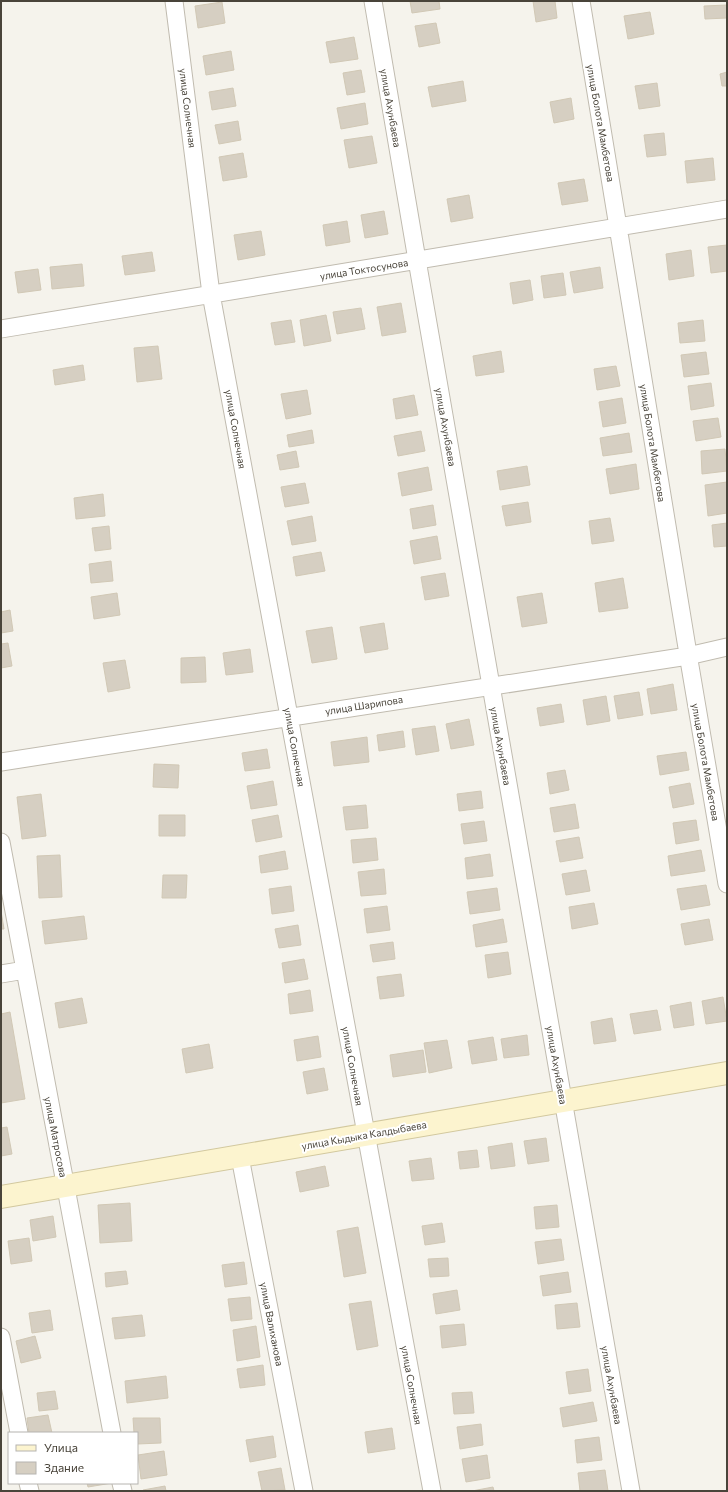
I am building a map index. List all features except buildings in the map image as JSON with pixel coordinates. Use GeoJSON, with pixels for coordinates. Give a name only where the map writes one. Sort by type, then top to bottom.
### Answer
{"type":"FeatureCollection","features":[{"type":"Feature","properties":{"kind":"street","name":"улица Солнечная"},"geometry":{"type":"LineString","coordinates":[[174,1],[211,294],[432,1491]]}},
{"type":"Feature","properties":{"kind":"street","name":"улица Ахунбаева"},"geometry":{"type":"LineString","coordinates":[[373,1],[631,1491]]}},
{"type":"Feature","properties":{"kind":"street","name":"улица Болота Мамбетова"},"geometry":{"type":"LineString","coordinates":[[581,1],[688,656],[727,884]]}},
{"type":"Feature","properties":{"kind":"street","name":"улица Токтосунова"},"geometry":{"type":"LineString","coordinates":[[1,329],[727,209]]}},
{"type":"Feature","properties":{"kind":"street","name":"улица Шарипова"},"geometry":{"type":"LineString","coordinates":[[1,762],[688,656],[727,646]]}},
{"type":"Feature","properties":{"kind":"street","name":"улица Матросова"},"geometry":{"type":"LineString","coordinates":[[1,842],[112,1432]]}},
{"type":"Feature","properties":{"kind":"street"},"geometry":{"type":"LineString","coordinates":[[1,974],[25,970]]}},
{"type":"Feature","properties":{"kind":"street","name":"улица Кыдыка Калдыбаева"},"geometry":{"type":"LineString","coordinates":[[1,1197],[727,1073]]}},
{"type":"Feature","properties":{"kind":"street","name":"улица Валиханова"},"geometry":{"type":"LineString","coordinates":[[240,1157],[304,1491]]}},
{"type":"Feature","properties":{"kind":"street"},"geometry":{"type":"LineString","coordinates":[[1,1336],[19,1432]]}}]}
